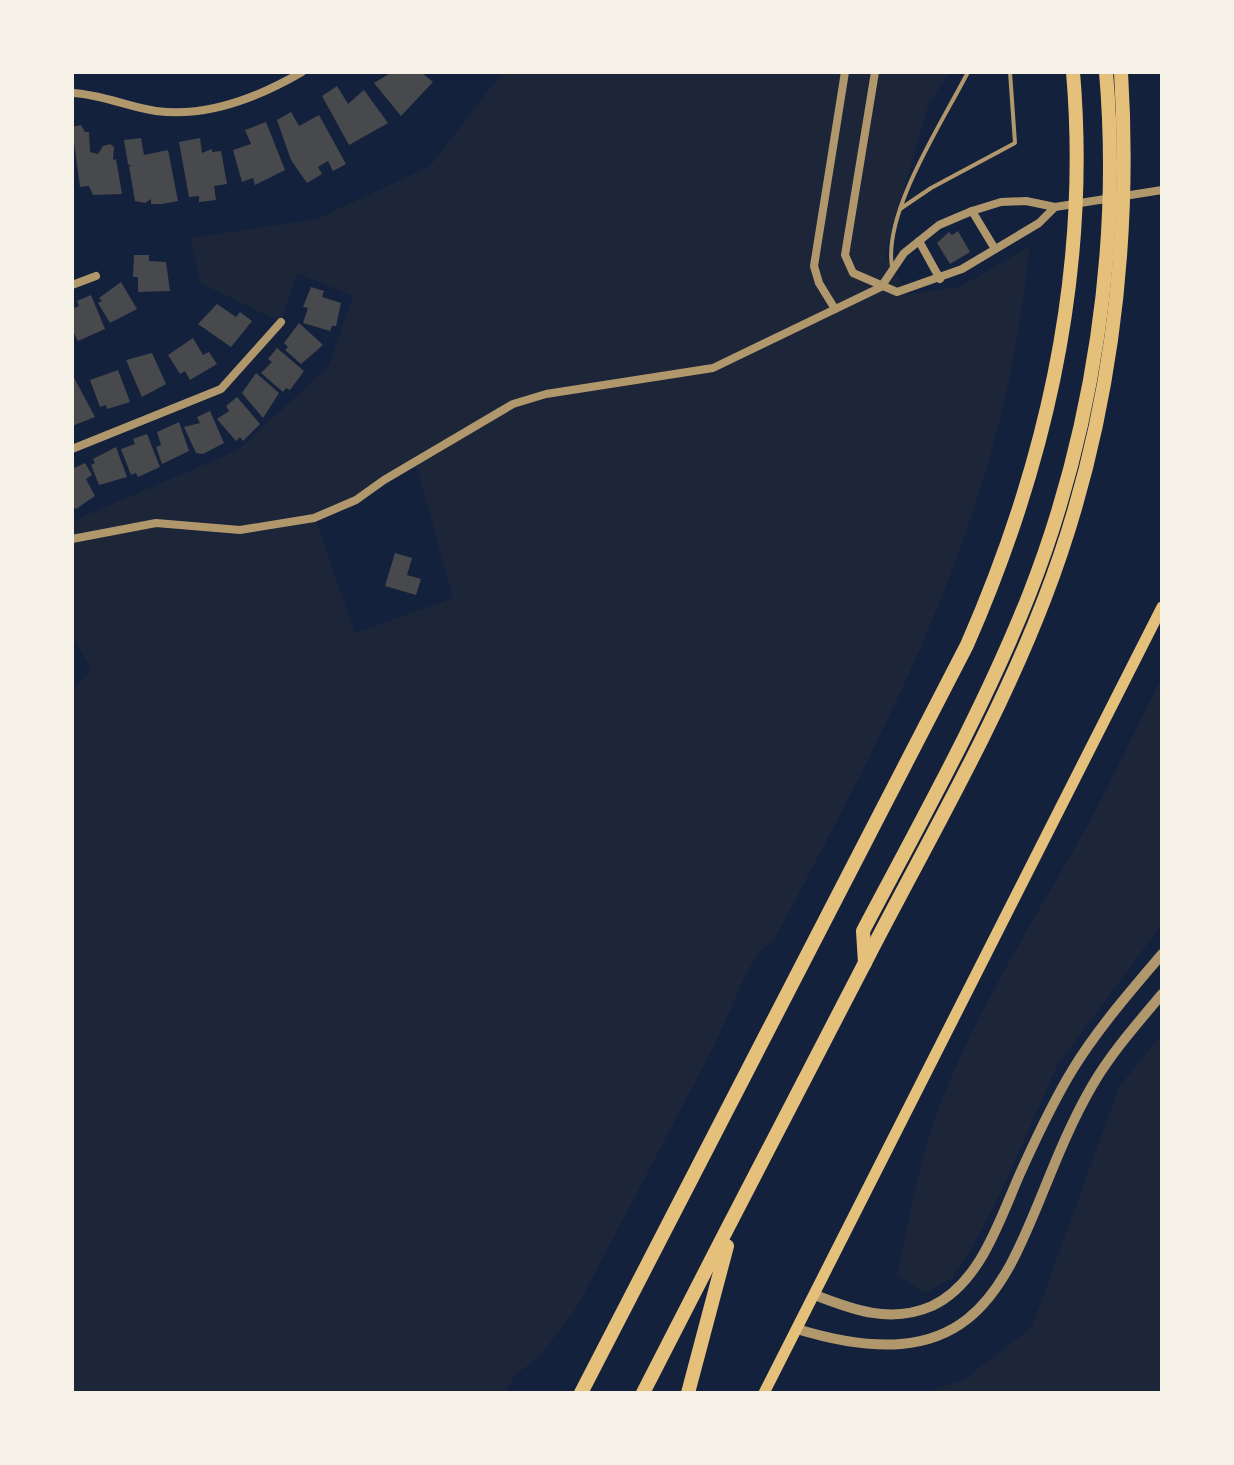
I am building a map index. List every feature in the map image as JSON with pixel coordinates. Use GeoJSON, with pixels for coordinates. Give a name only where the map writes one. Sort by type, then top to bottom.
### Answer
{"type":"FeatureCollection","features":[{"type":"Feature","properties":{"kind":"highway"},"geometry":{"type":"LineString","coordinates":[[581,1393],[967,645],[1013,532],[1047,417],[1071,269],[1077,137],[1073,72]]}},
{"type":"Feature","properties":{"kind":"highway"},"geometry":{"type":"LineString","coordinates":[[643,1393],[981,739],[1045,598],[1089,454],[1109,357],[1120,262],[1118,132],[1106,72]]}},
{"type":"Feature","properties":{"kind":"highway"},"geometry":{"type":"LineString","coordinates":[[865,963],[863,931],[996,670],[1050,536],[1070,464],[1088,379],[1111,202],[1121,72]]}},
{"type":"Feature","properties":{"kind":"highway"},"geometry":{"type":"LineString","coordinates":[[688,1393],[734,1219]]}},
{"type":"Feature","properties":{"kind":"main road"},"geometry":{"type":"LineString","coordinates":[[764,1393],[1162,607]]}},
{"type":"Feature","properties":{"kind":"street"},"geometry":{"type":"LineString","coordinates":[[72,93],[157,111],[213,108],[266,93],[302,72]]}},
{"type":"Feature","properties":{"kind":"street"},"geometry":{"type":"LineString","coordinates":[[835,309],[819,283],[814,266],[845,72]]}},
{"type":"Feature","properties":{"kind":"street"},"geometry":{"type":"LineString","coordinates":[[875,72],[845,255],[853,273],[897,292],[940,279],[1039,223],[1055,207]]}},
{"type":"Feature","properties":{"kind":"street"},"geometry":{"type":"LineString","coordinates":[[72,539],[156,523],[240,530],[314,518],[356,500],[513,404],[546,394],[713,368],[881,287],[904,253],[939,225],[972,211],[1001,202],[1026,201],[1055,207],[1162,190]]}},
{"type":"Feature","properties":{"kind":"street"},"geometry":{"type":"LineString","coordinates":[[972,211],[995,249]]}},
{"type":"Feature","properties":{"kind":"street"},"geometry":{"type":"LineString","coordinates":[[919,241],[940,279]]}},
{"type":"Feature","properties":{"kind":"street"},"geometry":{"type":"LineString","coordinates":[[72,285],[96,276]]}},
{"type":"Feature","properties":{"kind":"street"},"geometry":{"type":"LineString","coordinates":[[72,449],[221,389],[281,322]]}},
{"type":"Feature","properties":{"kind":"street"},"geometry":{"type":"LineString","coordinates":[[815,1295],[849,1308],[887,1315],[932,1306],[953,1293],[976,1265],[988,1243],[1073,1070],[1095,1035],[1162,954]]}},
{"type":"Feature","properties":{"kind":"street"},"geometry":{"type":"LineString","coordinates":[[797,1329],[834,1340],[903,1346],[949,1332],[986,1303],[1011,1261],[1091,1087],[1118,1047],[1162,994]]}},
{"type":"Feature","properties":{"kind":"lane"},"geometry":{"type":"LineString","coordinates":[[892,270],[889,248],[898,211],[968,72]]}},
{"type":"Feature","properties":{"kind":"lane"},"geometry":{"type":"LineString","coordinates":[[898,211],[931,188],[1015,143],[1010,72]]}},
{"type":"Feature","properties":{"kind":"shaded area"},"geometry":{"type":"Polygon","coordinates":[[[503,72],[950,72],[929,103],[885,255],[908,294],[959,287],[1029,247],[1016,343],[996,434],[970,522],[937,608],[901,692],[860,775],[773,942],[761,950],[747,972],[716,1042],[577,1307],[540,1356],[514,1376],[506,1393],[72,1393],[72,691],[91,670],[72,634],[72,521],[238,450],[329,366],[353,296],[297,273],[281,322],[200,283],[191,238],[317,219],[430,166],[503,72]],[[416,464],[356,500],[315,518],[355,633],[453,598],[416,464]]]}},
{"type":"Feature","properties":{"kind":"shaded area"},"geometry":{"type":"Polygon","coordinates":[[[1162,677],[1162,924],[1057,1066],[999,1196],[969,1253],[951,1279],[925,1293],[897,1276],[920,1168],[940,1105],[991,995],[1091,819],[1162,677]]]}},
{"type":"Feature","properties":{"kind":"shaded area"},"geometry":{"type":"Polygon","coordinates":[[[1162,1034],[1162,1393],[923,1393],[965,1379],[1032,1327],[1119,1087],[1162,1034]]]}},
{"type":"Feature","properties":{"kind":"building"},"geometry":{"type":"Polygon","coordinates":[[[392,72],[421,72],[433,82],[401,116],[374,83],[392,72]]]}},
{"type":"Feature","properties":{"kind":"building"},"geometry":{"type":"Polygon","coordinates":[[[337,86],[348,104],[364,90],[388,123],[349,145],[322,96],[337,86]]]}},
{"type":"Feature","properties":{"kind":"building"},"geometry":{"type":"Polygon","coordinates":[[[291,112],[299,126],[319,115],[346,164],[333,171],[328,161],[318,167],[322,174],[307,183],[291,160],[277,120],[291,112]]]}},
{"type":"Feature","properties":{"kind":"building"},"geometry":{"type":"Polygon","coordinates":[[[266,122],[285,170],[255,185],[253,178],[242,182],[233,150],[251,144],[245,130],[266,122]]]}},
{"type":"Feature","properties":{"kind":"building"},"geometry":{"type":"Polygon","coordinates":[[[81,125],[85,132],[89,132],[90,152],[98,154],[103,146],[110,144],[114,147],[113,160],[116,159],[122,194],[93,195],[89,186],[80,187],[72,127],[81,125]]]}},
{"type":"Feature","properties":{"kind":"building"},"geometry":{"type":"Polygon","coordinates":[[[141,138],[144,155],[168,150],[178,201],[151,204],[151,199],[145,203],[135,201],[129,166],[132,166],[128,164],[124,140],[141,138]]]}},
{"type":"Feature","properties":{"kind":"building"},"geometry":{"type":"Polygon","coordinates":[[[200,138],[202,153],[212,149],[212,152],[221,151],[227,184],[214,186],[216,200],[199,202],[199,196],[189,197],[179,142],[200,138]]]}},
{"type":"Feature","properties":{"kind":"building"},"geometry":{"type":"Polygon","coordinates":[[[958,231],[970,252],[950,264],[937,243],[949,232],[952,235],[958,231]]]}},
{"type":"Feature","properties":{"kind":"building"},"geometry":{"type":"Polygon","coordinates":[[[134,255],[149,255],[149,261],[166,262],[170,291],[138,292],[138,277],[133,277],[134,255]]]}},
{"type":"Feature","properties":{"kind":"building"},"geometry":{"type":"Polygon","coordinates":[[[121,282],[137,309],[110,323],[98,303],[102,301],[99,298],[121,282]]]}},
{"type":"Feature","properties":{"kind":"building"},"geometry":{"type":"Polygon","coordinates":[[[311,287],[324,291],[322,297],[341,303],[336,326],[332,326],[330,331],[303,323],[308,308],[303,307],[311,287]]]}},
{"type":"Feature","properties":{"kind":"building"},"geometry":{"type":"Polygon","coordinates":[[[91,295],[105,329],[78,341],[72,329],[72,309],[79,306],[77,301],[91,295]]]}},
{"type":"Feature","properties":{"kind":"building"},"geometry":{"type":"Polygon","coordinates":[[[217,304],[236,317],[240,312],[252,321],[231,347],[198,324],[217,304]]]}},
{"type":"Feature","properties":{"kind":"building"},"geometry":{"type":"Polygon","coordinates":[[[299,323],[323,345],[301,364],[285,350],[288,347],[284,343],[299,323]]]}},
{"type":"Feature","properties":{"kind":"building"},"geometry":{"type":"Polygon","coordinates":[[[193,338],[203,355],[209,352],[217,364],[190,380],[185,371],[180,374],[168,355],[193,338]]]}},
{"type":"Feature","properties":{"kind":"building"},"geometry":{"type":"Polygon","coordinates":[[[277,348],[304,371],[290,390],[286,388],[283,392],[261,373],[272,362],[268,359],[277,348]]]}},
{"type":"Feature","properties":{"kind":"building"},"geometry":{"type":"Polygon","coordinates":[[[152,353],[166,384],[142,397],[126,360],[152,353]]]}},
{"type":"Feature","properties":{"kind":"building"},"geometry":{"type":"Polygon","coordinates":[[[118,370],[130,402],[107,409],[106,405],[100,407],[90,380],[118,370]]]}},
{"type":"Feature","properties":{"kind":"building"},"geometry":{"type":"Polygon","coordinates":[[[256,373],[279,393],[263,418],[242,393],[256,373]]]}},
{"type":"Feature","properties":{"kind":"building"},"geometry":{"type":"Polygon","coordinates":[[[72,374],[95,417],[72,426],[72,374]]]}},
{"type":"Feature","properties":{"kind":"building"},"geometry":{"type":"Polygon","coordinates":[[[237,397],[260,424],[243,441],[240,437],[236,441],[217,419],[229,411],[226,406],[237,397]]]}},
{"type":"Feature","properties":{"kind":"building"},"geometry":{"type":"Polygon","coordinates":[[[210,411],[224,443],[203,454],[196,453],[184,427],[200,423],[197,417],[210,411]]]}},
{"type":"Feature","properties":{"kind":"building"},"geometry":{"type":"Polygon","coordinates":[[[179,422],[189,451],[162,464],[156,447],[161,445],[157,432],[179,422]]]}},
{"type":"Feature","properties":{"kind":"building"},"geometry":{"type":"Polygon","coordinates":[[[147,434],[160,467],[138,477],[136,473],[131,475],[121,449],[135,444],[133,439],[147,434]]]}},
{"type":"Feature","properties":{"kind":"building"},"geometry":{"type":"Polygon","coordinates":[[[116,447],[127,477],[99,485],[91,465],[95,463],[93,459],[116,447]]]}},
{"type":"Feature","properties":{"kind":"building"},"geometry":{"type":"Polygon","coordinates":[[[85,463],[92,475],[86,479],[95,496],[76,509],[72,506],[72,469],[85,463]]]}},
{"type":"Feature","properties":{"kind":"building"},"geometry":{"type":"Polygon","coordinates":[[[395,553],[412,558],[407,575],[421,579],[416,595],[385,586],[395,553]]]}}]}
